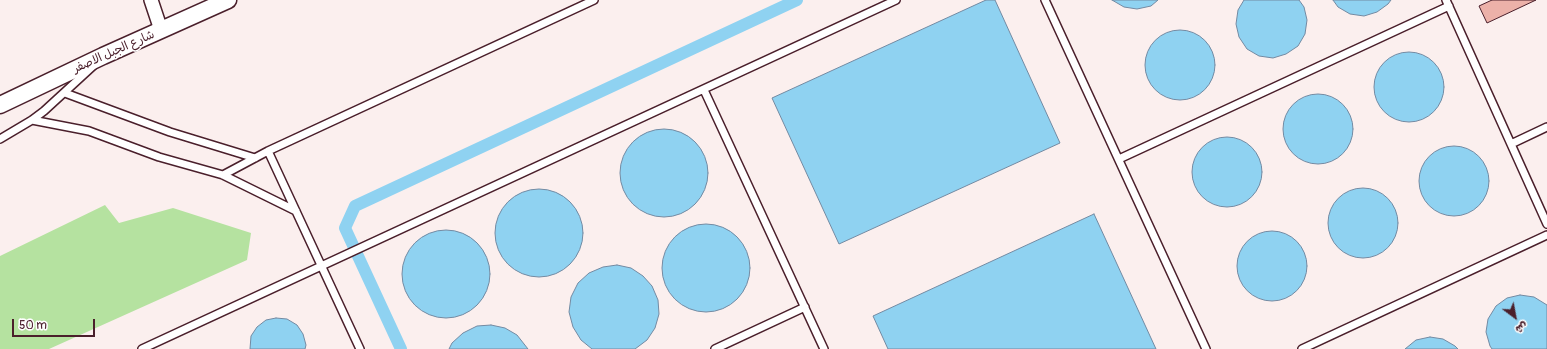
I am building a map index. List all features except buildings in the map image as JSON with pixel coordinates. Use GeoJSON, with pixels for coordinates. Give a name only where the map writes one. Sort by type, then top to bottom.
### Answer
{"type":"FeatureCollection","features":[{"type":"Feature","properties":{"kind":"street"},"geometry":{"type":"LineString","coordinates":[[150,0],[161,30]]}},
{"type":"Feature","properties":{"kind":"street","name":"شارع الجبل الاصفر"},"geometry":{"type":"LineString","coordinates":[[0,104],[102,56],[228,0]]}},
{"type":"Feature","properties":{"kind":"lane"},"geometry":{"type":"LineString","coordinates":[[223,175],[268,151],[594,0]]}},
{"type":"Feature","properties":{"kind":"lane"},"geometry":{"type":"LineString","coordinates":[[142,349],[896,0]]}},
{"type":"Feature","properties":{"kind":"lane"},"geometry":{"type":"LineString","coordinates":[[1045,0],[1206,349]]}},
{"type":"Feature","properties":{"kind":"lane"},"geometry":{"type":"LineString","coordinates":[[1118,159],[1447,3],[1547,224]]}},
{"type":"Feature","properties":{"kind":"lane"},"geometry":{"type":"LineString","coordinates":[[0,139],[32,120],[65,93],[102,56]]}},
{"type":"Feature","properties":{"kind":"lane"},"geometry":{"type":"LineString","coordinates":[[704,90],[824,349]]}},
{"type":"Feature","properties":{"kind":"lane"},"geometry":{"type":"LineString","coordinates":[[65,93],[170,132],[255,158]]}},
{"type":"Feature","properties":{"kind":"lane"},"geometry":{"type":"LineString","coordinates":[[32,120],[89,131],[159,157],[223,175],[296,212]]}},
{"type":"Feature","properties":{"kind":"lane"},"geometry":{"type":"LineString","coordinates":[[1510,144],[1547,127]]}},
{"type":"Feature","properties":{"kind":"lane"},"geometry":{"type":"LineString","coordinates":[[268,151],[360,349]]}},
{"type":"Feature","properties":{"kind":"lane"},"geometry":{"type":"LineString","coordinates":[[1302,349],[1547,235]]}},
{"type":"Feature","properties":{"kind":"lane"},"geometry":{"type":"LineString","coordinates":[[714,349],[804,307]]}},
{"type":"Feature","properties":{"kind":"green space"},"geometry":{"type":"Polygon","coordinates":[[[105,205],[119,223],[173,208],[251,233],[247,260],[49,349],[0,349],[0,256],[105,205]]]}},
{"type":"Feature","properties":{"kind":"water"},"geometry":{"type":"Polygon","coordinates":[[[986,0],[995,0],[1060,143],[839,244],[772,98],[986,0]]]}},
{"type":"Feature","properties":{"kind":"water"},"geometry":{"type":"Polygon","coordinates":[[[1112,0],[1158,0],[1151,6],[1137,9],[1124,7],[1112,0]]]}},
{"type":"Feature","properties":{"kind":"water"},"geometry":{"type":"Polygon","coordinates":[[[1244,0],[1299,0],[1304,7],[1307,20],[1305,34],[1298,46],[1286,54],[1273,58],[1259,56],[1247,49],[1239,37],[1236,24],[1238,10],[1244,0]]]}},
{"type":"Feature","properties":{"kind":"water"},"geometry":{"type":"Polygon","coordinates":[[[1333,0],[1391,0],[1377,12],[1364,16],[1350,14],[1338,7],[1333,0]]]}},
{"type":"Feature","properties":{"kind":"water"},"geometry":{"type":"Polygon","coordinates":[[[1173,30],[1187,30],[1200,36],[1209,45],[1215,58],[1213,78],[1205,90],[1187,100],[1173,100],[1160,94],[1151,85],[1145,72],[1145,58],[1151,45],[1160,36],[1173,30]]]}},
{"type":"Feature","properties":{"kind":"water"},"geometry":{"type":"Polygon","coordinates":[[[1402,52],[1416,52],[1429,58],[1438,67],[1444,80],[1442,100],[1434,112],[1416,122],[1402,122],[1389,116],[1380,107],[1374,94],[1374,80],[1380,67],[1389,58],[1402,52]]]}},
{"type":"Feature","properties":{"kind":"water"},"geometry":{"type":"Polygon","coordinates":[[[1311,94],[1325,94],[1338,100],[1347,109],[1351,115],[1353,129],[1351,143],[1343,154],[1332,162],[1325,164],[1311,164],[1304,162],[1293,154],[1285,143],[1283,136],[1283,122],[1285,115],[1293,104],[1304,96],[1311,94]]]}},
{"type":"Feature","properties":{"kind":"water"},"geometry":{"type":"Polygon","coordinates":[[[664,129],[681,132],[689,136],[701,148],[705,156],[708,173],[705,190],[701,198],[689,210],[681,214],[664,217],[647,214],[639,210],[627,198],[623,190],[620,173],[623,156],[627,148],[639,136],[647,132],[664,129]]]}},
{"type":"Feature","properties":{"kind":"water"},"geometry":{"type":"Polygon","coordinates":[[[1220,137],[1234,137],[1247,143],[1256,152],[1262,165],[1260,185],[1252,197],[1234,207],[1220,207],[1207,201],[1198,192],[1192,179],[1192,165],[1198,152],[1207,143],[1220,137]]]}},
{"type":"Feature","properties":{"kind":"water"},"geometry":{"type":"Polygon","coordinates":[[[1447,146],[1461,146],[1474,152],[1483,161],[1487,167],[1489,181],[1487,195],[1479,206],[1468,214],[1461,216],[1447,216],[1440,214],[1429,206],[1421,195],[1419,188],[1419,174],[1421,167],[1429,156],[1440,148],[1447,146]]]}},
{"type":"Feature","properties":{"kind":"water"},"geometry":{"type":"Polygon","coordinates":[[[1356,188],[1370,188],[1383,194],[1392,203],[1398,216],[1396,236],[1388,248],[1370,258],[1356,258],[1343,252],[1334,243],[1328,230],[1328,216],[1334,203],[1343,194],[1356,188]]]}},
{"type":"Feature","properties":{"kind":"water"},"geometry":{"type":"Polygon","coordinates":[[[539,189],[556,192],[564,196],[576,208],[580,216],[583,233],[580,250],[576,258],[564,270],[556,274],[539,277],[522,274],[514,270],[502,258],[498,250],[495,233],[498,216],[502,208],[514,196],[522,192],[539,189]]]}},
{"type":"Feature","properties":{"kind":"water"},"geometry":{"type":"Polygon","coordinates":[[[1094,214],[1156,349],[888,349],[873,316],[1094,214]]]}},
{"type":"Feature","properties":{"kind":"water"},"geometry":{"type":"Polygon","coordinates":[[[706,224],[723,227],[731,231],[743,243],[747,251],[750,268],[747,285],[743,293],[731,305],[723,309],[706,312],[689,309],[681,305],[669,293],[665,285],[662,268],[665,251],[669,243],[681,231],[689,227],[706,224]]]}},
{"type":"Feature","properties":{"kind":"water"},"geometry":{"type":"Polygon","coordinates":[[[446,230],[463,233],[471,237],[483,249],[487,257],[490,274],[487,291],[483,299],[471,311],[463,315],[446,318],[429,315],[421,311],[409,299],[405,291],[402,274],[405,257],[409,249],[421,237],[429,233],[446,230]]]}},
{"type":"Feature","properties":{"kind":"water"},"geometry":{"type":"Polygon","coordinates":[[[1265,231],[1279,231],[1292,237],[1301,246],[1305,252],[1307,266],[1305,280],[1297,291],[1286,299],[1279,301],[1265,301],[1258,299],[1247,291],[1239,280],[1237,273],[1237,259],[1239,252],[1247,241],[1258,233],[1265,231]]]}},
{"type":"Feature","properties":{"kind":"water"},"geometry":{"type":"Polygon","coordinates":[[[617,265],[631,268],[643,276],[652,286],[658,300],[659,314],[655,328],[647,340],[635,349],[592,349],[581,340],[573,327],[569,312],[571,297],[578,283],[589,273],[603,267],[617,265]]]}},
{"type":"Feature","properties":{"kind":"water"},"geometry":{"type":"Polygon","coordinates":[[[1520,295],[1534,297],[1547,305],[1547,349],[1492,349],[1486,332],[1488,319],[1496,306],[1507,298],[1520,295]]]}},
{"type":"Feature","properties":{"kind":"water"},"geometry":{"type":"Polygon","coordinates":[[[276,318],[287,319],[297,325],[303,334],[306,345],[305,349],[250,349],[251,336],[257,327],[266,320],[276,318]]]}},
{"type":"Feature","properties":{"kind":"water"},"geometry":{"type":"Polygon","coordinates":[[[491,325],[505,328],[517,335],[528,349],[449,349],[452,343],[463,333],[477,326],[491,325]]]}},
{"type":"Feature","properties":{"kind":"water"},"geometry":{"type":"Polygon","coordinates":[[[1430,337],[1443,339],[1458,349],[1405,349],[1416,340],[1430,337]]]}},
{"type":"Feature","properties":{"kind":"waterway"},"geometry":{"type":"LineString","coordinates":[[401,349],[345,228],[355,206],[797,0]]}}]}
